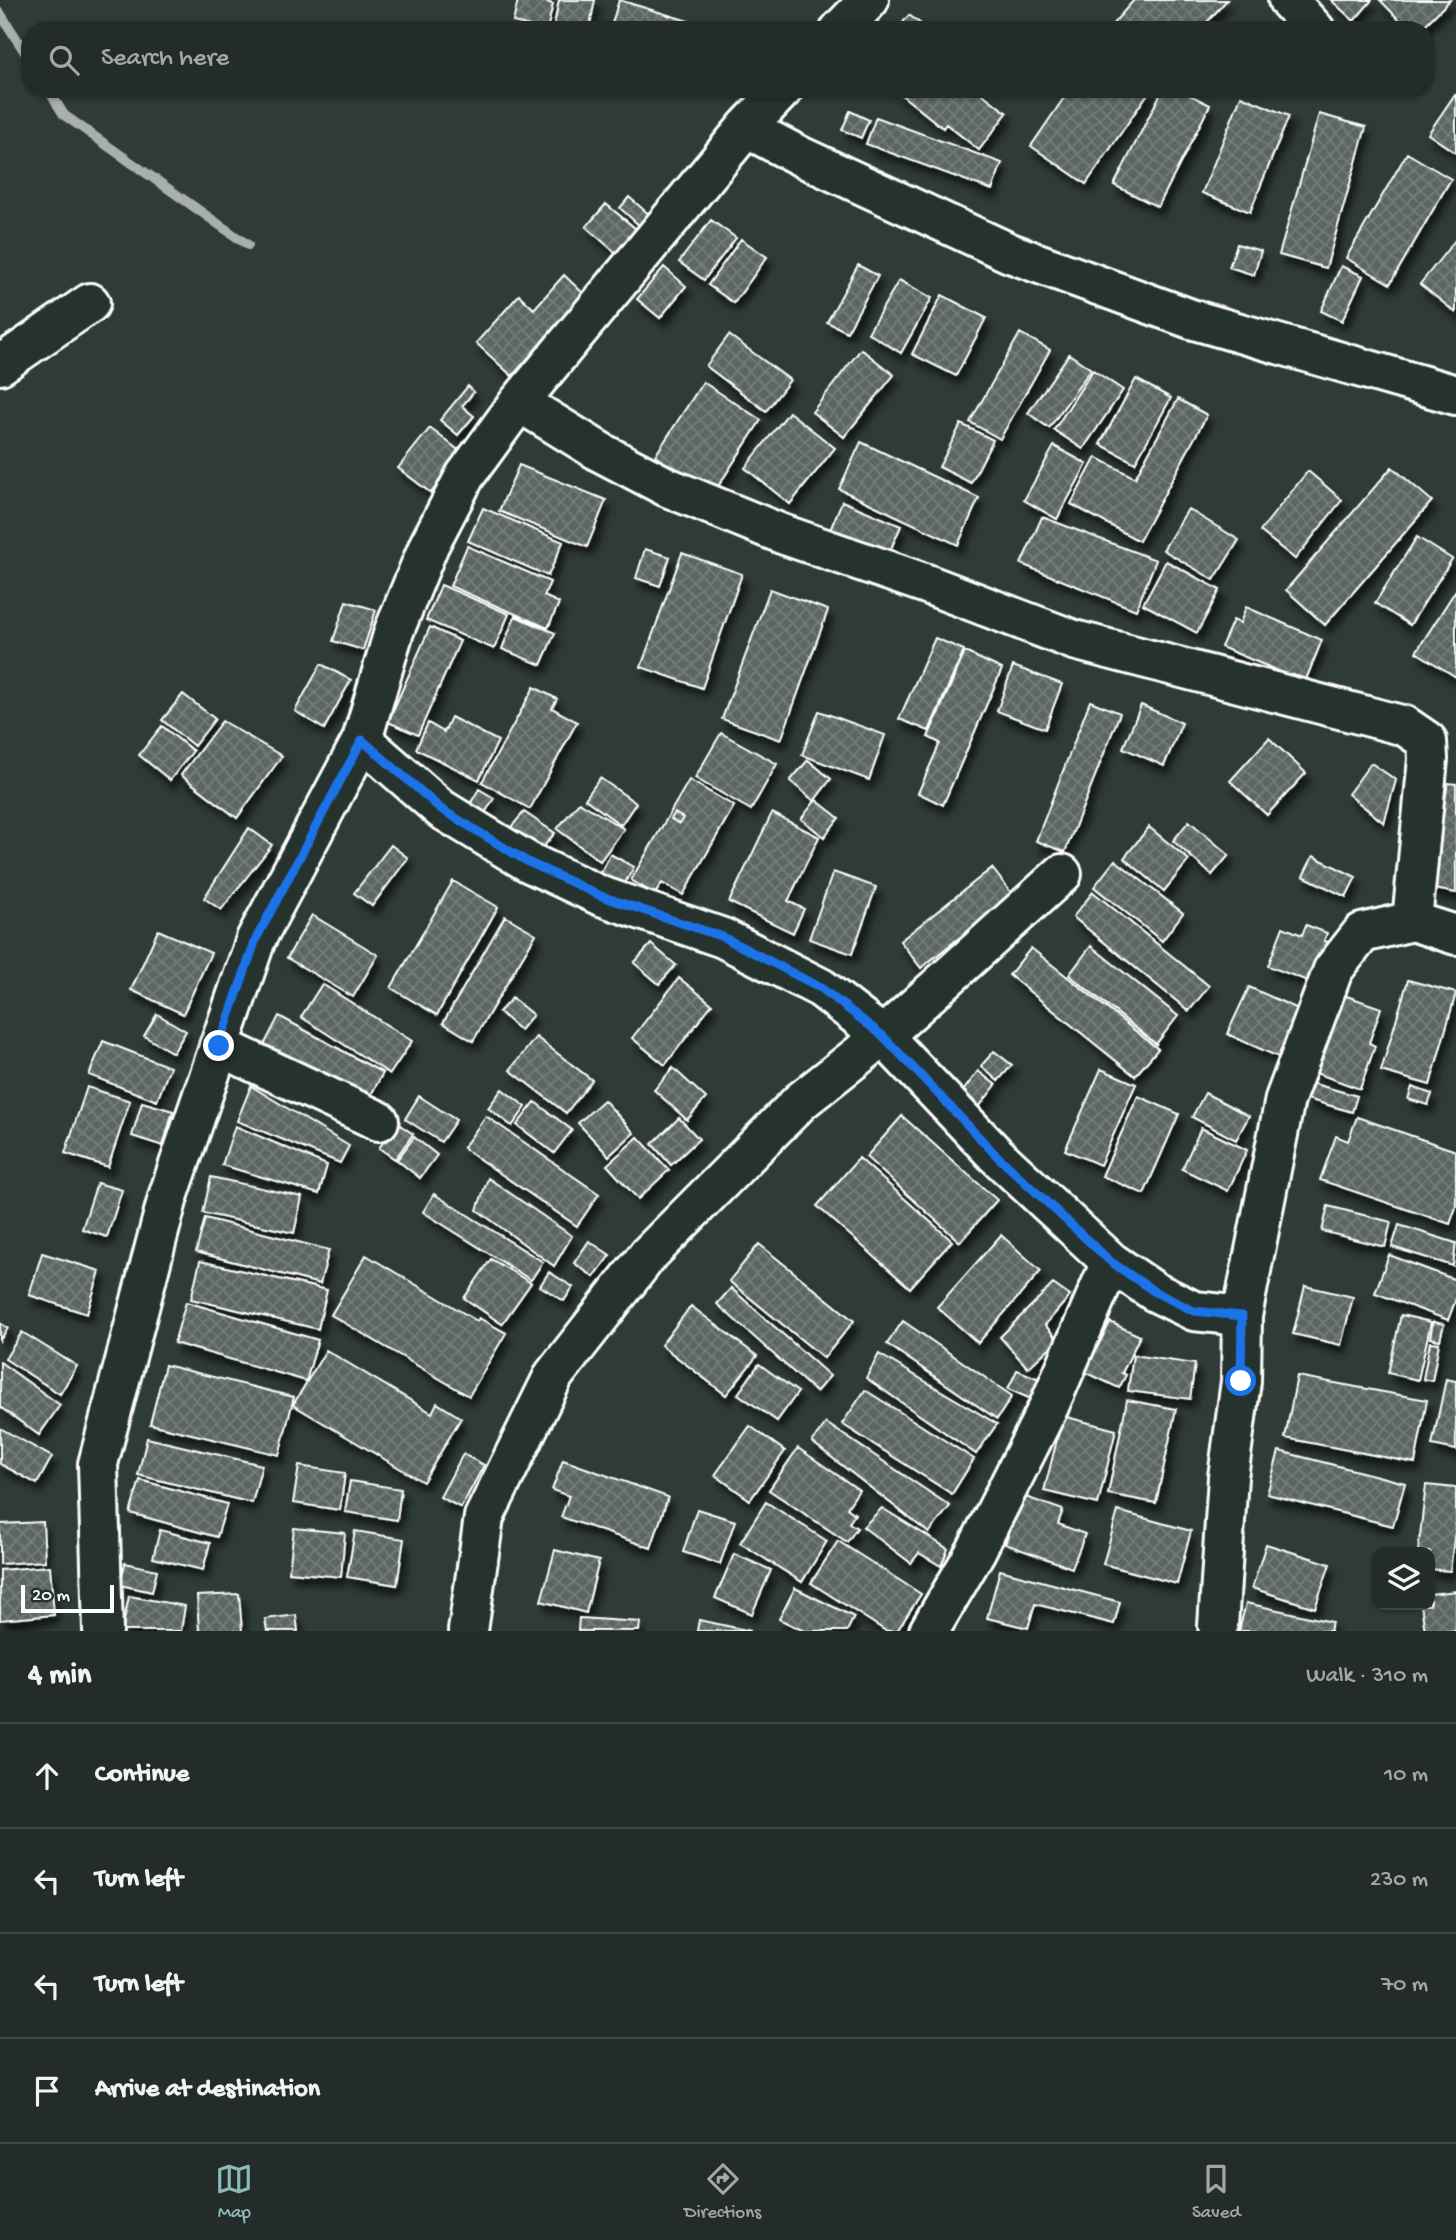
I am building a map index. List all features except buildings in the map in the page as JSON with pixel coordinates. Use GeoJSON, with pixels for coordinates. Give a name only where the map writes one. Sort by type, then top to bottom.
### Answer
{"type":"FeatureCollection","features":[{"type":"Feature","properties":{"kind":"street"},"geometry":{"type":"LineString","coordinates":[[849,21],[869,0]]}},
{"type":"Feature","properties":{"kind":"street"},"geometry":{"type":"LineString","coordinates":[[1288,0],[1307,21]]}},
{"type":"Feature","properties":{"kind":"street"},"geometry":{"type":"LineString","coordinates":[[103,1631],[98,1464],[168,1197],[256,939],[362,740],[394,631],[429,545],[464,476],[520,402],[746,128],[774,98]]}},
{"type":"Feature","properties":{"kind":"street"},"geometry":{"type":"LineString","coordinates":[[746,128],[802,157],[1010,253],[1191,319],[1456,395]]}},
{"type":"Feature","properties":{"kind":"street"},"geometry":{"type":"LineString","coordinates":[[0,365],[90,303]]}},
{"type":"Feature","properties":{"kind":"street"},"geometry":{"type":"LineString","coordinates":[[520,402],[602,453],[667,487],[782,534],[924,583],[1074,640],[1405,726],[1427,741],[1428,759],[1412,921]]}},
{"type":"Feature","properties":{"kind":"street"},"geometry":{"type":"LineString","coordinates":[[362,740],[441,809],[528,862],[601,896],[723,937],[821,988],[883,1036],[995,1154],[1111,1262],[1155,1292],[1194,1311],[1242,1316]]}},
{"type":"Feature","properties":{"kind":"street"},"geometry":{"type":"LineString","coordinates":[[468,1631],[484,1517],[554,1375],[648,1255],[801,1101],[883,1036],[1062,874]]}},
{"type":"Feature","properties":{"kind":"street"},"geometry":{"type":"LineString","coordinates":[[1218,1626],[1228,1477],[1241,1381],[1242,1316],[1286,1099],[1334,970],[1362,933],[1412,921],[1456,935]]}},
{"type":"Feature","properties":{"kind":"street"},"geometry":{"type":"LineString","coordinates":[[219,1046],[379,1121]]}},
{"type":"Feature","properties":{"kind":"street"},"geometry":{"type":"LineString","coordinates":[[929,1631],[975,1551],[1049,1406],[1111,1262]]}},
{"type":"Feature","properties":{"kind":"waterway"},"geometry":{"type":"LineString","coordinates":[[0,13],[21,46]]}},
{"type":"Feature","properties":{"kind":"waterway"},"geometry":{"type":"LineString","coordinates":[[54,98],[64,115],[248,245]]}},
{"type":"Feature","properties":{"kind":"route"},"geometry":{"type":"LineString","coordinates":[[219,1046],[256,939],[362,740],[441,809],[528,862],[601,896],[723,937],[821,988],[883,1036],[995,1154],[1111,1262],[1155,1292],[1194,1311],[1242,1316],[1241,1381]]}}]}
